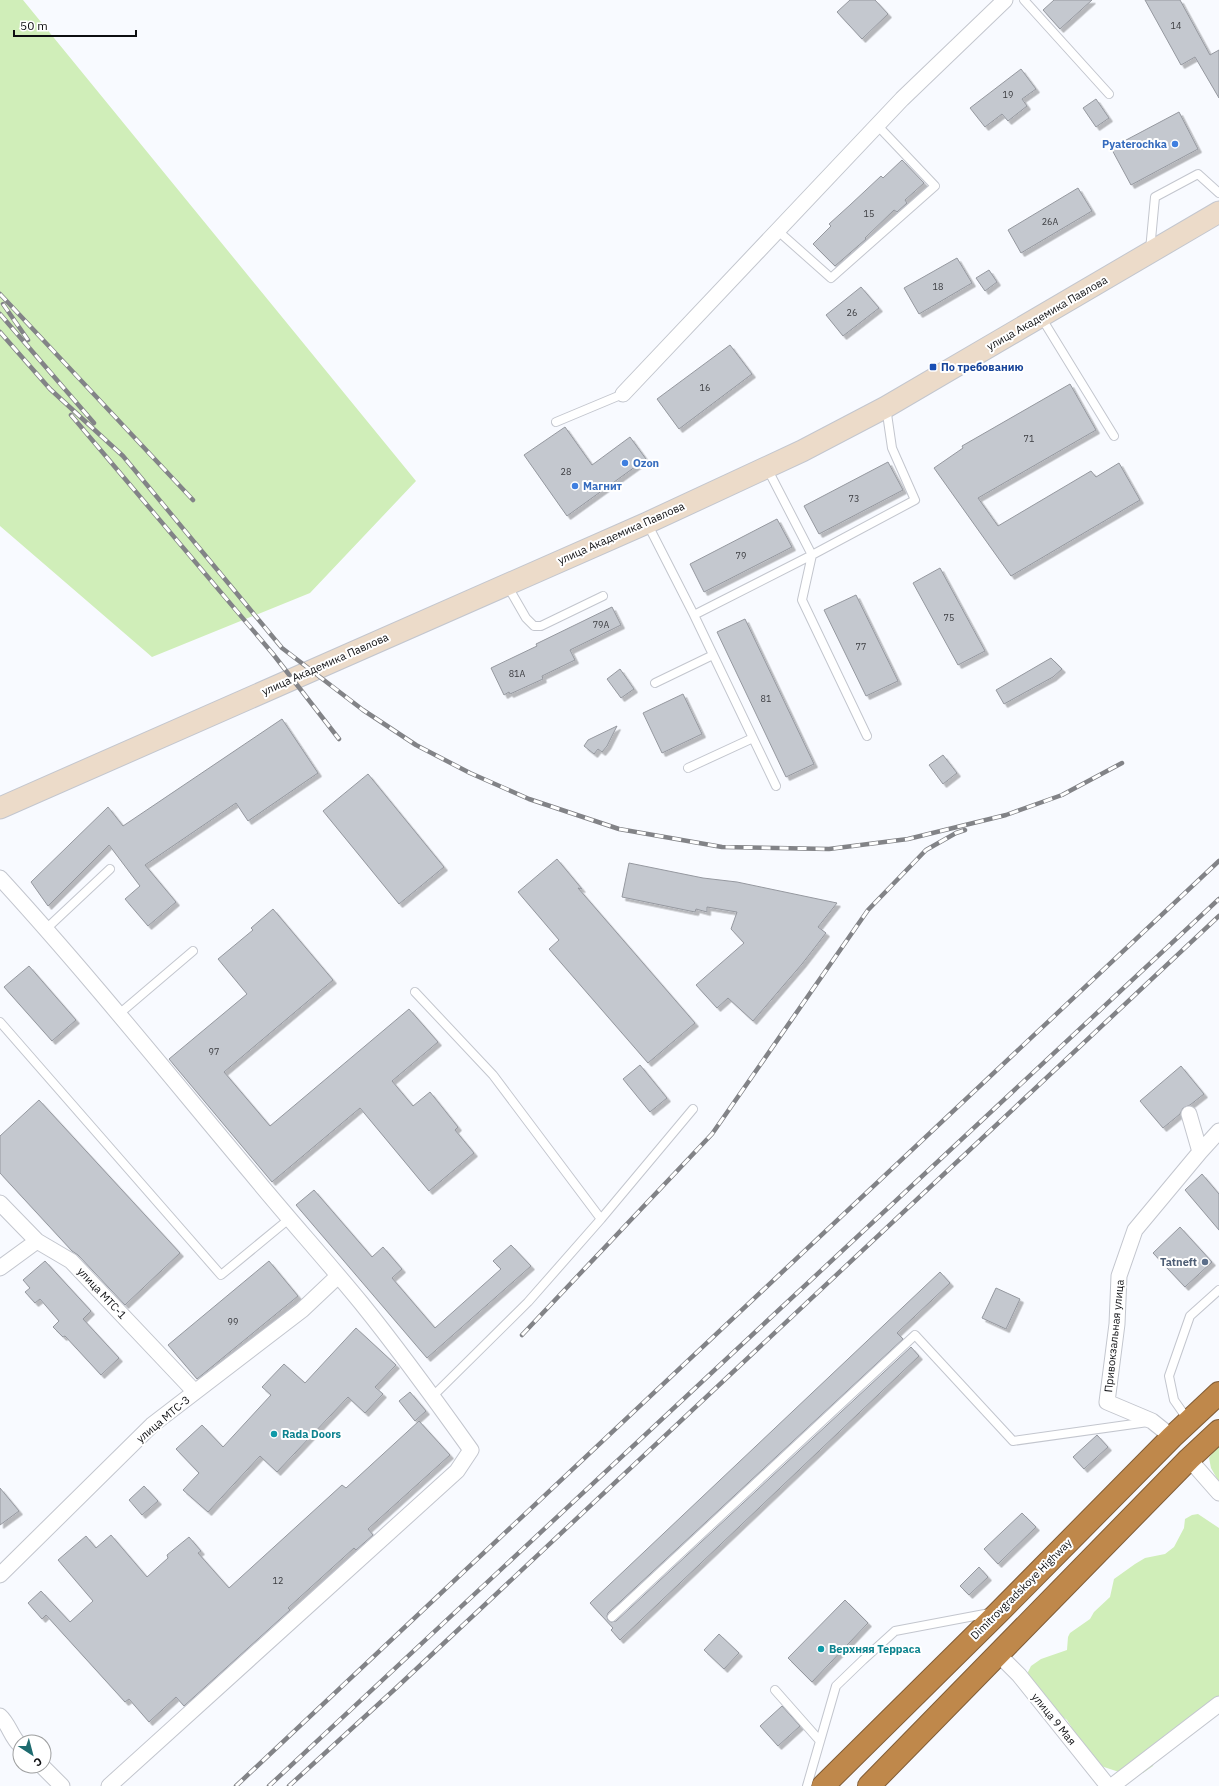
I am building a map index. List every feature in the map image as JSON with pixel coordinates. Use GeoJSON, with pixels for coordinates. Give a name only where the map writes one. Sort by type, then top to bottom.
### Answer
{"type":"FeatureCollection","features":[{"type":"Feature","properties":{"kind":"highway","name":"Dimitrovgradskoye Highway"},"geometry":{"type":"LineString","coordinates":[[823,1786],[999,1612],[1172,1437],[1219,1393]]}},
{"type":"Feature","properties":{"kind":"highway"},"geometry":{"type":"LineString","coordinates":[[869,1786],[1189,1459],[1219,1431]]}},
{"type":"Feature","properties":{"kind":"street"},"geometry":{"type":"LineString","coordinates":[[623,394],[902,99],[1005,0]]}},
{"type":"Feature","properties":{"kind":"street","name":"улица Академика Павлова"},"geometry":{"type":"LineString","coordinates":[[0,808],[647,523],[809,448],[886,407],[1219,212]]}},
{"type":"Feature","properties":{"kind":"street"},"geometry":{"type":"LineString","coordinates":[[0,878],[119,1014],[338,1276],[433,1396],[471,1450],[457,1471],[109,1786]]}},
{"type":"Feature","properties":{"kind":"street"},"geometry":{"type":"LineString","coordinates":[[1189,1114],[1200,1152]]}},
{"type":"Feature","properties":{"kind":"street","name":"Привокзальная улица"},"geometry":{"type":"LineString","coordinates":[[1152,1421],[1107,1402],[1117,1324],[1119,1276],[1134,1230],[1219,1130]]}},
{"type":"Feature","properties":{"kind":"street","name":"улица МТС-1"},"geometry":{"type":"LineString","coordinates":[[0,1203],[37,1240],[71,1261],[195,1392]]}},
{"type":"Feature","properties":{"kind":"street"},"geometry":{"type":"LineString","coordinates":[[0,1268],[37,1240]]}},
{"type":"Feature","properties":{"kind":"street","name":"улица МТС-3"},"geometry":{"type":"LineString","coordinates":[[0,1575],[152,1426],[302,1310],[338,1276]]}},
{"type":"Feature","properties":{"kind":"street"},"geometry":{"type":"LineString","coordinates":[[1152,1421],[1172,1437]]}},
{"type":"Feature","properties":{"kind":"street"},"geometry":{"type":"LineString","coordinates":[[1189,1459],[1219,1493]]}},
{"type":"Feature","properties":{"kind":"street","name":"улица 9 Мая"},"geometry":{"type":"LineString","coordinates":[[998,1654],[1019,1675],[1108,1786]]}},
{"type":"Feature","properties":{"kind":"street"},"geometry":{"type":"LineString","coordinates":[[1112,1786],[1219,1704]]}},
{"type":"Feature","properties":{"kind":"street"},"geometry":{"type":"LineString","coordinates":[[0,1716],[12,1734]]}},
{"type":"Feature","properties":{"kind":"street"},"geometry":{"type":"LineString","coordinates":[[50,1774],[62,1786]]}},
{"type":"Feature","properties":{"kind":"lane"},"geometry":{"type":"LineString","coordinates":[[1024,0],[1109,94]]}},
{"type":"Feature","properties":{"kind":"lane"},"geometry":{"type":"LineString","coordinates":[[778,231],[831,278],[935,186],[878,126]]}},
{"type":"Feature","properties":{"kind":"lane"},"geometry":{"type":"LineString","coordinates":[[1150,252],[1155,197],[1198,174],[1219,194]]}},
{"type":"Feature","properties":{"kind":"lane"},"geometry":{"type":"LineString","coordinates":[[1040,316],[1114,436]]}},
{"type":"Feature","properties":{"kind":"lane"},"geometry":{"type":"LineString","coordinates":[[556,422],[623,394]]}},
{"type":"Feature","properties":{"kind":"lane"},"geometry":{"type":"LineString","coordinates":[[694,615],[812,555],[915,500],[892,448],[886,407]]}},
{"type":"Feature","properties":{"kind":"lane"},"geometry":{"type":"LineString","coordinates":[[767,467],[812,555],[802,600],[867,736]]}},
{"type":"Feature","properties":{"kind":"lane"},"geometry":{"type":"LineString","coordinates":[[647,523],[694,615],[776,786]]}},
{"type":"Feature","properties":{"kind":"lane"},"geometry":{"type":"LineString","coordinates":[[506,584],[526,618],[534,626],[541,626],[604,596]]}},
{"type":"Feature","properties":{"kind":"lane"},"geometry":{"type":"LineString","coordinates":[[655,683],[713,654]]}},
{"type":"Feature","properties":{"kind":"lane"},"geometry":{"type":"LineString","coordinates":[[688,768],[753,738]]}},
{"type":"Feature","properties":{"kind":"lane"},"geometry":{"type":"LineString","coordinates":[[46,929],[110,869]]}},
{"type":"Feature","properties":{"kind":"lane"},"geometry":{"type":"LineString","coordinates":[[119,1014],[193,951]]}},
{"type":"Feature","properties":{"kind":"lane"},"geometry":{"type":"LineString","coordinates":[[415,992],[493,1074],[601,1219]]}},
{"type":"Feature","properties":{"kind":"lane"},"geometry":{"type":"LineString","coordinates":[[0,1022],[221,1275],[289,1219]]}},
{"type":"Feature","properties":{"kind":"lane"},"geometry":{"type":"LineString","coordinates":[[433,1396],[528,1302],[601,1219],[692,1109]]}},
{"type":"Feature","properties":{"kind":"lane"},"geometry":{"type":"LineString","coordinates":[[1189,1421],[1174,1400],[1169,1376],[1190,1316],[1219,1290]]}},
{"type":"Feature","properties":{"kind":"lane"},"geometry":{"type":"LineString","coordinates":[[612,1617],[915,1335],[1013,1441],[1152,1421]]}},
{"type":"Feature","properties":{"kind":"lane"},"geometry":{"type":"LineString","coordinates":[[807,1786],[836,1686],[895,1631],[999,1612]]}},
{"type":"Feature","properties":{"kind":"lane"},"geometry":{"type":"LineString","coordinates":[[775,1690],[820,1741]]}},
{"type":"Feature","properties":{"kind":"green space"},"geometry":{"type":"Polygon","coordinates":[[[0,0],[23,0],[416,481],[310,593],[152,657],[0,526],[0,0]]]}},
{"type":"Feature","properties":{"kind":"green space"},"geometry":{"type":"Polygon","coordinates":[[[1219,1444],[1219,1482],[1211,1468],[1209,1458],[1219,1444]]]}},
{"type":"Feature","properties":{"kind":"green space"},"geometry":{"type":"Polygon","coordinates":[[[1198,1514],[1219,1528],[1219,1710],[1184,1721],[1165,1735],[1158,1744],[1153,1766],[1143,1773],[1125,1774],[1098,1765],[1089,1755],[1067,1720],[1034,1696],[1029,1684],[1028,1672],[1031,1666],[1041,1659],[1067,1650],[1068,1637],[1070,1633],[1090,1619],[1094,1612],[1110,1597],[1114,1579],[1145,1558],[1165,1554],[1174,1547],[1184,1528],[1185,1519],[1192,1515],[1198,1514]]]}},
{"type":"Feature","properties":{"kind":"building"},"geometry":{"type":"Polygon","coordinates":[[[850,0],[875,0],[888,14],[862,39],[837,12],[850,0]]]}},
{"type":"Feature","properties":{"kind":"building"},"geometry":{"type":"Polygon","coordinates":[[[1054,0],[1092,0],[1060,29],[1043,10],[1054,0]]]}},
{"type":"Feature","properties":{"kind":"building"},"geometry":{"type":"Polygon","coordinates":[[[1145,0],[1180,0],[1210,55],[1219,50],[1219,98],[1195,57],[1181,65],[1145,0]]]}},
{"type":"Feature","properties":{"kind":"building"},"geometry":{"type":"Polygon","coordinates":[[[1021,69],[1036,89],[1022,99],[1027,106],[1008,121],[1002,114],[985,127],[970,108],[1021,69]]]}},
{"type":"Feature","properties":{"kind":"building"},"geometry":{"type":"Polygon","coordinates":[[[1096,99],[1109,118],[1096,127],[1083,108],[1096,99]]]}},
{"type":"Feature","properties":{"kind":"building"},"geometry":{"type":"Polygon","coordinates":[[[1179,112],[1198,149],[1131,185],[1111,148],[1179,112]]]}},
{"type":"Feature","properties":{"kind":"building"},"geometry":{"type":"Polygon","coordinates":[[[902,160],[924,183],[905,200],[907,203],[897,212],[894,210],[865,238],[866,239],[835,266],[813,244],[831,226],[829,224],[881,176],[883,178],[902,160]]]}},
{"type":"Feature","properties":{"kind":"building"},"geometry":{"type":"Polygon","coordinates":[[[1078,188],[1092,211],[1021,253],[1008,230],[1078,188]]]}},
{"type":"Feature","properties":{"kind":"building"},"geometry":{"type":"Polygon","coordinates":[[[957,258],[972,283],[919,314],[904,288],[957,258]]]}},
{"type":"Feature","properties":{"kind":"building"},"geometry":{"type":"Polygon","coordinates":[[[989,270],[997,282],[985,291],[976,278],[989,270]]]}},
{"type":"Feature","properties":{"kind":"building"},"geometry":{"type":"Polygon","coordinates":[[[861,287],[879,308],[843,336],[826,315],[861,287]]]}},
{"type":"Feature","properties":{"kind":"building"},"geometry":{"type":"Polygon","coordinates":[[[730,345],[752,374],[679,429],[657,399],[730,345]]]}},
{"type":"Feature","properties":{"kind":"building"},"geometry":{"type":"Polygon","coordinates":[[[1070,384],[1096,430],[978,498],[998,526],[1091,471],[1096,477],[1119,463],[1140,500],[1011,576],[934,468],[963,448],[962,446],[1070,384]]]}},
{"type":"Feature","properties":{"kind":"building"},"geometry":{"type":"Polygon","coordinates":[[[565,427],[592,465],[630,437],[646,459],[567,516],[524,455],[565,427]]]}},
{"type":"Feature","properties":{"kind":"building"},"geometry":{"type":"Polygon","coordinates":[[[888,462],[903,490],[819,534],[804,506],[888,462]]]}},
{"type":"Feature","properties":{"kind":"building"},"geometry":{"type":"Polygon","coordinates":[[[777,519],[792,547],[704,592],[690,564],[777,519]]]}},
{"type":"Feature","properties":{"kind":"building"},"geometry":{"type":"Polygon","coordinates":[[[940,568],[985,651],[958,665],[913,583],[940,568]]]}},
{"type":"Feature","properties":{"kind":"building"},"geometry":{"type":"Polygon","coordinates":[[[856,595],[898,681],[866,696],[824,610],[856,595]]]}},
{"type":"Feature","properties":{"kind":"building"},"geometry":{"type":"Polygon","coordinates":[[[612,607],[621,625],[570,650],[575,660],[542,676],[543,679],[510,694],[509,692],[504,695],[491,668],[612,607]]]}},
{"type":"Feature","properties":{"kind":"building"},"geometry":{"type":"Polygon","coordinates":[[[745,619],[814,764],[786,777],[717,632],[745,619]]]}},
{"type":"Feature","properties":{"kind":"building"},"geometry":{"type":"Polygon","coordinates":[[[1051,658],[1062,669],[1053,677],[1004,704],[996,690],[1051,658]]]}},
{"type":"Feature","properties":{"kind":"building"},"geometry":{"type":"Polygon","coordinates":[[[620,669],[634,689],[621,698],[607,679],[620,669]]]}},
{"type":"Feature","properties":{"kind":"building"},"geometry":{"type":"Polygon","coordinates":[[[683,694],[702,734],[662,753],[643,713],[683,694]]]}},
{"type":"Feature","properties":{"kind":"building"},"geometry":{"type":"Polygon","coordinates":[[[282,719],[318,773],[248,821],[236,803],[145,865],[176,902],[148,926],[125,899],[140,886],[109,845],[48,906],[31,882],[108,807],[123,826],[282,719]]]}},
{"type":"Feature","properties":{"kind":"building"},"geometry":{"type":"Polygon","coordinates":[[[617,726],[607,746],[602,752],[598,749],[594,754],[584,746],[588,740],[617,726]]]}},
{"type":"Feature","properties":{"kind":"building"},"geometry":{"type":"Polygon","coordinates":[[[943,755],[957,773],[943,784],[929,765],[943,755]]]}},
{"type":"Feature","properties":{"kind":"building"},"geometry":{"type":"Polygon","coordinates":[[[368,774],[444,867],[399,904],[323,811],[368,774]]]}},
{"type":"Feature","properties":{"kind":"building"},"geometry":{"type":"Polygon","coordinates":[[[557,859],[582,889],[578,888],[695,1023],[648,1063],[549,949],[559,940],[518,892],[557,859]]]}},
{"type":"Feature","properties":{"kind":"building"},"geometry":{"type":"Polygon","coordinates":[[[629,863],[703,878],[737,882],[837,903],[818,927],[826,933],[802,964],[753,1021],[728,998],[717,1008],[696,985],[744,943],[731,929],[737,912],[707,907],[707,912],[696,909],[695,912],[622,897],[629,863]]]}},
{"type":"Feature","properties":{"kind":"building"},"geometry":{"type":"Polygon","coordinates":[[[273,909],[333,980],[224,1072],[270,1126],[409,1009],[438,1042],[392,1081],[413,1106],[430,1092],[458,1127],[455,1130],[474,1153],[429,1191],[360,1108],[272,1182],[169,1059],[247,994],[218,959],[253,930],[251,928],[273,909]]]}},
{"type":"Feature","properties":{"kind":"building"},"geometry":{"type":"Polygon","coordinates":[[[29,966],[76,1020],[52,1041],[4,987],[29,966]]]}},
{"type":"Feature","properties":{"kind":"building"},"geometry":{"type":"Polygon","coordinates":[[[640,1065],[667,1098],[650,1112],[623,1079],[640,1065]]]}},
{"type":"Feature","properties":{"kind":"building"},"geometry":{"type":"Polygon","coordinates":[[[1181,1066],[1204,1094],[1190,1105],[1183,1108],[1180,1114],[1163,1128],[1140,1101],[1181,1066]]]}},
{"type":"Feature","properties":{"kind":"building"},"geometry":{"type":"Polygon","coordinates":[[[39,1100],[180,1253],[125,1305],[78,1255],[72,1251],[0,1173],[0,1136],[39,1100]]]}},
{"type":"Feature","properties":{"kind":"building"},"geometry":{"type":"Polygon","coordinates":[[[1202,1174],[1219,1194],[1219,1230],[1185,1190],[1202,1174]]]}},
{"type":"Feature","properties":{"kind":"building"},"geometry":{"type":"Polygon","coordinates":[[[314,1190],[372,1257],[383,1247],[402,1269],[392,1278],[435,1328],[501,1269],[493,1261],[511,1245],[531,1266],[427,1358],[296,1205],[314,1190]]]}},
{"type":"Feature","properties":{"kind":"building"},"geometry":{"type":"Polygon","coordinates":[[[1180,1227],[1212,1262],[1185,1287],[1153,1253],[1180,1227]]]}},
{"type":"Feature","properties":{"kind":"building"},"geometry":{"type":"Polygon","coordinates":[[[45,1261],[91,1311],[83,1319],[119,1358],[101,1375],[65,1336],[63,1337],[53,1327],[59,1321],[40,1299],[35,1303],[25,1292],[30,1288],[23,1280],[45,1261]]]}},
{"type":"Feature","properties":{"kind":"building"},"geometry":{"type":"Polygon","coordinates":[[[269,1261],[298,1296],[197,1379],[168,1345],[269,1261]]]}},
{"type":"Feature","properties":{"kind":"building"},"geometry":{"type":"Polygon","coordinates":[[[940,1272],[950,1283],[897,1333],[903,1339],[608,1613],[608,1620],[611,1622],[616,1621],[911,1347],[919,1356],[620,1640],[611,1630],[613,1628],[590,1603],[940,1272]]]}},
{"type":"Feature","properties":{"kind":"building"},"geometry":{"type":"Polygon","coordinates":[[[996,1288],[1020,1299],[1006,1329],[982,1318],[996,1288]]]}},
{"type":"Feature","properties":{"kind":"building","name":"Rada Doors"},"geometry":{"type":"Polygon","coordinates":[[[356,1328],[396,1365],[375,1387],[383,1394],[365,1413],[348,1397],[277,1472],[260,1456],[208,1512],[183,1490],[199,1473],[176,1449],[202,1425],[223,1447],[271,1395],[262,1387],[284,1364],[305,1383],[356,1328]]]}},
{"type":"Feature","properties":{"kind":"building"},"geometry":{"type":"Polygon","coordinates":[[[410,1392],[426,1411],[415,1421],[399,1401],[410,1392]]]}},
{"type":"Feature","properties":{"kind":"building"},"geometry":{"type":"Polygon","coordinates":[[[419,1421],[450,1455],[368,1529],[373,1535],[356,1550],[354,1548],[288,1608],[290,1610],[184,1706],[176,1697],[149,1722],[129,1699],[125,1702],[46,1615],[42,1619],[28,1603],[41,1591],[70,1622],[93,1601],[58,1560],[86,1536],[96,1548],[111,1535],[147,1577],[168,1558],[167,1555],[189,1537],[201,1551],[198,1553],[229,1588],[342,1485],[346,1488],[419,1421]]]}},
{"type":"Feature","properties":{"kind":"building"},"geometry":{"type":"Polygon","coordinates":[[[1097,1435],[1108,1447],[1084,1469],[1073,1457],[1097,1435]]]}},
{"type":"Feature","properties":{"kind":"building"},"geometry":{"type":"Polygon","coordinates":[[[144,1486],[158,1501],[142,1515],[129,1500],[144,1486]]]}},
{"type":"Feature","properties":{"kind":"building"},"geometry":{"type":"Polygon","coordinates":[[[0,1488],[19,1511],[0,1525],[0,1488]]]}},
{"type":"Feature","properties":{"kind":"building"},"geometry":{"type":"Polygon","coordinates":[[[1022,1513],[1036,1527],[998,1564],[984,1549],[1022,1513]]]}},
{"type":"Feature","properties":{"kind":"building"},"geometry":{"type":"Polygon","coordinates":[[[979,1567],[988,1577],[969,1595],[960,1586],[979,1567]]]}},
{"type":"Feature","properties":{"kind":"building","name":"Верхняя Терраса"},"geometry":{"type":"Polygon","coordinates":[[[845,1600],[868,1623],[812,1682],[788,1658],[845,1600]]]}},
{"type":"Feature","properties":{"kind":"building"},"geometry":{"type":"Polygon","coordinates":[[[719,1634],[739,1653],[724,1669],[704,1650],[719,1634]]]}},
{"type":"Feature","properties":{"kind":"building"},"geometry":{"type":"Polygon","coordinates":[[[782,1706],[800,1726],[778,1746],[760,1726],[782,1706]]]}},
{"type":"Feature","properties":{"kind":"railway"},"geometry":{"type":"LineString","coordinates":[[0,294],[193,500]]}},
{"type":"Feature","properties":{"kind":"railway"},"geometry":{"type":"LineString","coordinates":[[3,304],[28,340]]}},
{"type":"Feature","properties":{"kind":"railway"},"geometry":{"type":"LineString","coordinates":[[0,314],[94,423]]}},
{"type":"Feature","properties":{"kind":"railway"},"geometry":{"type":"LineString","coordinates":[[0,332],[50,389],[123,456],[282,648],[363,710],[416,745],[470,773],[529,799],[619,829],[722,847],[829,849],[908,839],[1006,815],[1062,795],[1122,763]]}},
{"type":"Feature","properties":{"kind":"railway"},"geometry":{"type":"LineString","coordinates":[[71,415],[273,654],[339,739]]}},
{"type":"Feature","properties":{"kind":"railway"},"geometry":{"type":"LineString","coordinates":[[522,1335],[712,1134],[868,910],[926,850],[956,833],[965,830]]}},
{"type":"Feature","properties":{"kind":"railway"},"geometry":{"type":"LineString","coordinates":[[236,1786],[1219,861]]}},
{"type":"Feature","properties":{"kind":"railway"},"geometry":{"type":"LineString","coordinates":[[269,1786],[1219,899]]}},
{"type":"Feature","properties":{"kind":"railway"},"geometry":{"type":"LineString","coordinates":[[289,1786],[395,1689],[1219,916]]}},
{"type":"Feature","properties":{"kind":"place","name":"Pyaterochka"},"geometry":{"type":"Point","coordinates":[1175,144]}},
{"type":"Feature","properties":{"kind":"place","name":"По требованию"},"geometry":{"type":"Point","coordinates":[933,367]}},
{"type":"Feature","properties":{"kind":"place","name":"Ozon"},"geometry":{"type":"Point","coordinates":[625,463]}},
{"type":"Feature","properties":{"kind":"place","name":"Магнит"},"geometry":{"type":"Point","coordinates":[575,486]}},
{"type":"Feature","properties":{"kind":"place","name":"Tatneft"},"geometry":{"type":"Point","coordinates":[1205,1262]}},
{"type":"Feature","properties":{"kind":"place","name":"Rada Doors"},"geometry":{"type":"Point","coordinates":[274,1434]}},
{"type":"Feature","properties":{"kind":"place","name":"Верхняя Терраса"},"geometry":{"type":"Point","coordinates":[821,1649]}}]}
